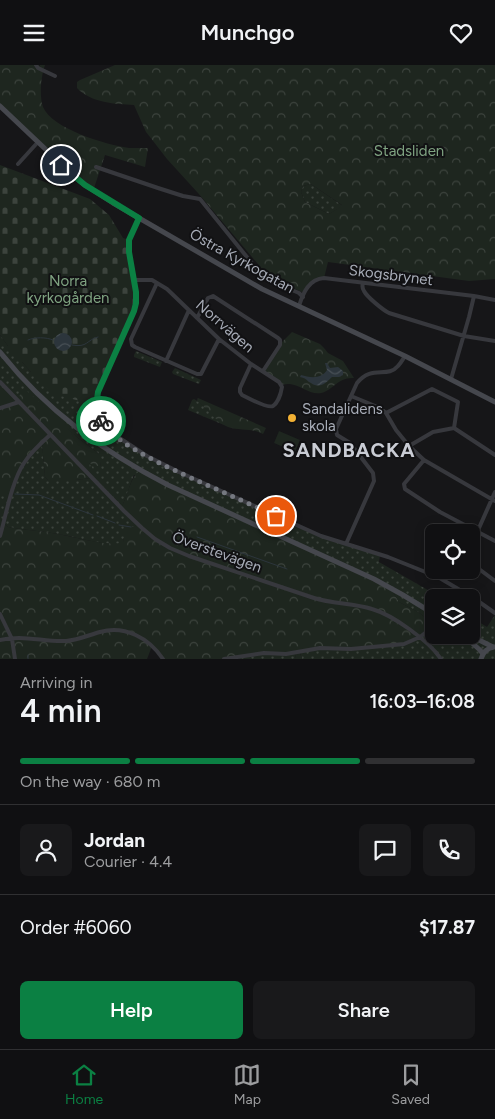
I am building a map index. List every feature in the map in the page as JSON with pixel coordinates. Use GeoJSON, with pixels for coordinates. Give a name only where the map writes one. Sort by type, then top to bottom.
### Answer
{"type":"FeatureCollection","features":[{"type":"Feature","properties":{"kind":"main road","name":"Östra Kyrkogatan"},"geometry":{"type":"LineString","coordinates":[[1,108],[85,185],[139,218],[255,285],[405,355],[495,402]]}},
{"type":"Feature","properties":{"kind":"main road"},"geometry":{"type":"LineString","coordinates":[[0,352],[34,391],[57,413],[116,456],[168,485],[374,579],[425,608]]}},
{"type":"Feature","properties":{"kind":"main road"},"geometry":{"type":"LineString","coordinates":[[480,640],[494,647]]}},
{"type":"Feature","properties":{"kind":"main road"},"geometry":{"type":"LineString","coordinates":[[473,644],[480,650],[482,657]]}},
{"type":"Feature","properties":{"kind":"main road"},"geometry":{"type":"LineString","coordinates":[[482,657],[488,649],[494,647]]}},
{"type":"Feature","properties":{"kind":"street"},"geometry":{"type":"LineString","coordinates":[[36,65],[55,77]]}},
{"type":"Feature","properties":{"kind":"street"},"geometry":{"type":"LineString","coordinates":[[18,164],[38,142]]}},
{"type":"Feature","properties":{"kind":"street"},"geometry":{"type":"LineString","coordinates":[[96,167],[183,196],[200,199],[259,272],[268,280],[299,293],[303,297]]}},
{"type":"Feature","properties":{"kind":"street"},"geometry":{"type":"LineString","coordinates":[[139,218],[129,240],[129,252],[135,280],[136,303],[98,392],[98,410],[106,427],[139,451],[179,472],[321,536],[408,564],[438,577],[495,613]]}},
{"type":"Feature","properties":{"kind":"street","name":"Skogsbrynet"},"geometry":{"type":"LineString","coordinates":[[299,306],[309,285],[320,279],[495,300]]}},
{"type":"Feature","properties":{"kind":"street"},"geometry":{"type":"LineString","coordinates":[[135,280],[148,280],[157,283],[132,339],[131,342],[135,347],[197,375],[202,375],[219,339]]}},
{"type":"Feature","properties":{"kind":"street","name":"Norrvägen"},"geometry":{"type":"LineString","coordinates":[[157,283],[166,289],[219,339],[282,385],[280,394],[273,406],[268,406],[242,395],[240,392],[251,364]]}},
{"type":"Feature","properties":{"kind":"street"},"geometry":{"type":"LineString","coordinates":[[363,283],[362,287],[365,293],[385,311],[464,336],[495,341]]}},
{"type":"Feature","properties":{"kind":"street"},"geometry":{"type":"LineString","coordinates":[[197,318],[208,298],[213,296],[278,338],[281,343],[263,371]]}},
{"type":"Feature","properties":{"kind":"street"},"geometry":{"type":"LineString","coordinates":[[451,379],[474,296]]}},
{"type":"Feature","properties":{"kind":"street"},"geometry":{"type":"LineString","coordinates":[[166,361],[189,310]]}},
{"type":"Feature","properties":{"kind":"street"},"geometry":{"type":"LineString","coordinates":[[346,544],[374,481],[374,477],[350,443],[337,435],[336,429],[357,383],[369,373],[391,371],[398,367],[405,355]]}},
{"type":"Feature","properties":{"kind":"street","name":"Överstevägen"},"geometry":{"type":"LineString","coordinates":[[0,382],[93,479],[155,539],[189,556],[314,598],[327,602],[374,609],[420,637],[435,650],[441,659]]}},
{"type":"Feature","properties":{"kind":"street"},"geometry":{"type":"LineString","coordinates":[[386,413],[432,389],[458,402],[454,428]]}},
{"type":"Feature","properties":{"kind":"street"},"geometry":{"type":"LineString","coordinates":[[351,396],[380,408],[386,413],[396,430],[424,460],[493,501]]}},
{"type":"Feature","properties":{"kind":"street"},"geometry":{"type":"LineString","coordinates":[[0,408],[19,403]]}},
{"type":"Feature","properties":{"kind":"street"},"geometry":{"type":"LineString","coordinates":[[409,446],[433,432],[454,428],[495,455]]}},
{"type":"Feature","properties":{"kind":"street"},"geometry":{"type":"LineString","coordinates":[[0,536],[17,475],[24,462],[50,435]]}},
{"type":"Feature","properties":{"kind":"street"},"geometry":{"type":"LineString","coordinates":[[424,460],[404,484],[404,489],[462,524]]}},
{"type":"Feature","properties":{"kind":"street"},"geometry":{"type":"LineString","coordinates":[[93,479],[97,475]]}},
{"type":"Feature","properties":{"kind":"street"},"geometry":{"type":"LineString","coordinates":[[480,526],[493,501],[495,491]]}},
{"type":"Feature","properties":{"kind":"street"},"geometry":{"type":"LineString","coordinates":[[480,534],[495,541]]}},
{"type":"Feature","properties":{"kind":"street"},"geometry":{"type":"LineString","coordinates":[[480,570],[495,581]]}},
{"type":"Feature","properties":{"kind":"street"},"geometry":{"type":"LineString","coordinates":[[0,614],[12,639],[16,659]]}},
{"type":"Feature","properties":{"kind":"street"},"geometry":{"type":"LineString","coordinates":[[0,640],[20,638],[66,641],[76,640],[105,631],[117,630],[129,632],[147,641],[163,659]]}},
{"type":"Feature","properties":{"kind":"street"},"geometry":{"type":"LineString","coordinates":[[224,659],[251,654],[286,654],[320,648],[351,649],[404,644],[425,633]]}},
{"type":"Feature","properties":{"kind":"green space"},"geometry":{"type":"Polygon","coordinates":[[[0,65],[36,65],[38,68],[40,65],[45,65],[41,97],[43,107],[48,115],[68,129],[94,140],[129,148],[148,148],[145,167],[105,155],[93,191],[2,108],[0,110],[0,65]]]}},
{"type":"Feature","properties":{"kind":"green space","name":"Stadsliden"},"geometry":{"type":"Polygon","coordinates":[[[115,65],[495,65],[495,279],[469,281],[328,262],[324,278],[316,280],[304,293],[276,280],[263,270],[167,159],[146,132],[134,105],[104,102],[89,97],[77,88],[77,82],[115,65]],[[311,184],[303,186],[301,192],[305,202],[329,214],[342,205],[311,184]]]}},
{"type":"Feature","properties":{"kind":"green space","name":"Norra kyrkogården"},"geometry":{"type":"Polygon","coordinates":[[[0,165],[90,199],[109,215],[123,238],[129,240],[136,303],[97,400],[80,401],[54,394],[34,372],[31,372],[22,362],[22,359],[19,359],[0,335],[0,165]]]}},
{"type":"Feature","properties":{"kind":"green space"},"geometry":{"type":"Polygon","coordinates":[[[311,184],[343,206],[329,214],[305,202],[301,192],[303,186],[311,184]]]}},
{"type":"Feature","properties":{"kind":"green space"},"geometry":{"type":"Polygon","coordinates":[[[292,332],[320,344],[328,353],[343,361],[354,378],[344,379],[329,389],[317,393],[294,385],[282,385],[263,371],[281,343],[292,332]]]}},
{"type":"Feature","properties":{"kind":"green space"},"geometry":{"type":"Polygon","coordinates":[[[0,335],[31,372],[34,372],[46,384],[97,400],[105,427],[147,456],[321,536],[380,555],[379,562],[426,589],[425,617],[399,602],[391,589],[134,475],[121,508],[142,528],[124,538],[123,543],[101,543],[58,534],[8,527],[4,523],[0,523],[0,495],[12,494],[17,475],[42,442],[45,477],[48,480],[93,478],[89,462],[101,466],[98,453],[63,425],[18,399],[0,382],[0,335]]]}},
{"type":"Feature","properties":{"kind":"green space"},"geometry":{"type":"Polygon","coordinates":[[[136,351],[162,362],[160,367],[134,357],[136,351]]]}},
{"type":"Feature","properties":{"kind":"green space"},"geometry":{"type":"Polygon","coordinates":[[[175,368],[201,380],[199,384],[173,374],[172,372],[175,368]]]}},
{"type":"Feature","properties":{"kind":"green space"},"geometry":{"type":"Polygon","coordinates":[[[0,382],[18,399],[22,391],[26,390],[78,438],[98,453],[101,467],[89,463],[95,472],[93,478],[48,480],[45,477],[42,443],[24,462],[12,495],[0,495],[0,382]]]}},
{"type":"Feature","properties":{"kind":"green space"},"geometry":{"type":"Polygon","coordinates":[[[198,398],[266,428],[263,434],[228,427],[197,401],[198,398]]]}},
{"type":"Feature","properties":{"kind":"green space"},"geometry":{"type":"Polygon","coordinates":[[[194,399],[199,402],[224,425],[188,410],[194,399]]]}},
{"type":"Feature","properties":{"kind":"green space"},"geometry":{"type":"Polygon","coordinates":[[[279,431],[300,440],[295,452],[274,443],[279,431]]]}},
{"type":"Feature","properties":{"kind":"green space"},"geometry":{"type":"Polygon","coordinates":[[[140,470],[391,589],[399,602],[425,617],[425,633],[404,644],[369,648],[331,648],[300,653],[302,659],[296,659],[295,653],[264,653],[224,659],[163,659],[152,646],[147,659],[0,659],[0,523],[4,523],[8,527],[52,533],[101,543],[123,542],[127,526],[141,528],[121,508],[136,474],[140,470]]]}},
{"type":"Feature","properties":{"kind":"green space"},"geometry":{"type":"Polygon","coordinates":[[[495,615],[495,659],[302,659],[300,652],[425,628],[425,644],[480,644],[480,623],[487,627],[495,615]]]}},
{"type":"Feature","properties":{"kind":"green space"},"geometry":{"type":"Polygon","coordinates":[[[295,653],[296,659],[224,659],[251,654],[295,653]]]}},
{"type":"Feature","properties":{"kind":"water"},"geometry":{"type":"Polygon","coordinates":[[[59,333],[67,333],[72,338],[70,349],[59,351],[54,346],[54,338],[59,333]]]}},
{"type":"Feature","properties":{"kind":"water"},"geometry":{"type":"Polygon","coordinates":[[[325,363],[330,368],[338,367],[343,371],[343,375],[332,377],[320,385],[314,385],[300,377],[301,375],[312,377],[322,375],[327,370],[325,363]]]}},
{"type":"Feature","properties":{"kind":"waterway"},"geometry":{"type":"LineString","coordinates":[[72,345],[84,345],[98,337]]}},
{"type":"Feature","properties":{"kind":"waterway"},"geometry":{"type":"LineString","coordinates":[[28,340],[34,338],[53,340]]}},
{"type":"Feature","properties":{"kind":"waterway"},"geometry":{"type":"LineString","coordinates":[[15,494],[39,495],[93,515]]}},
{"type":"Feature","properties":{"kind":"waterway"},"geometry":{"type":"LineString","coordinates":[[97,516],[115,523]]}},
{"type":"Feature","properties":{"kind":"waterway"},"geometry":{"type":"LineString","coordinates":[[119,525],[131,527]]}},
{"type":"Feature","properties":{"kind":"waterway"},"geometry":{"type":"LineString","coordinates":[[197,537],[287,569]]}},
{"type":"Feature","properties":{"kind":"way so far"},"geometry":{"type":"LineString","coordinates":[[101,421],[121,439],[147,456],[276,516]]}},
{"type":"Feature","properties":{"kind":"place","name":"Sandalidens skola"},"geometry":{"type":"Point","coordinates":[292,418]}},
{"type":"Feature","properties":{"kind":"district","name":"SANDBACKA"},"geometry":{"type":"Point","coordinates":[349,450]}},
{"type":"Feature","properties":{"kind":"route"},"geometry":{"type":"LineString","coordinates":[[61,165],[85,185],[139,218],[129,240],[129,252],[135,280],[136,303],[130,321],[98,392],[98,410],[101,421]]}}]}
